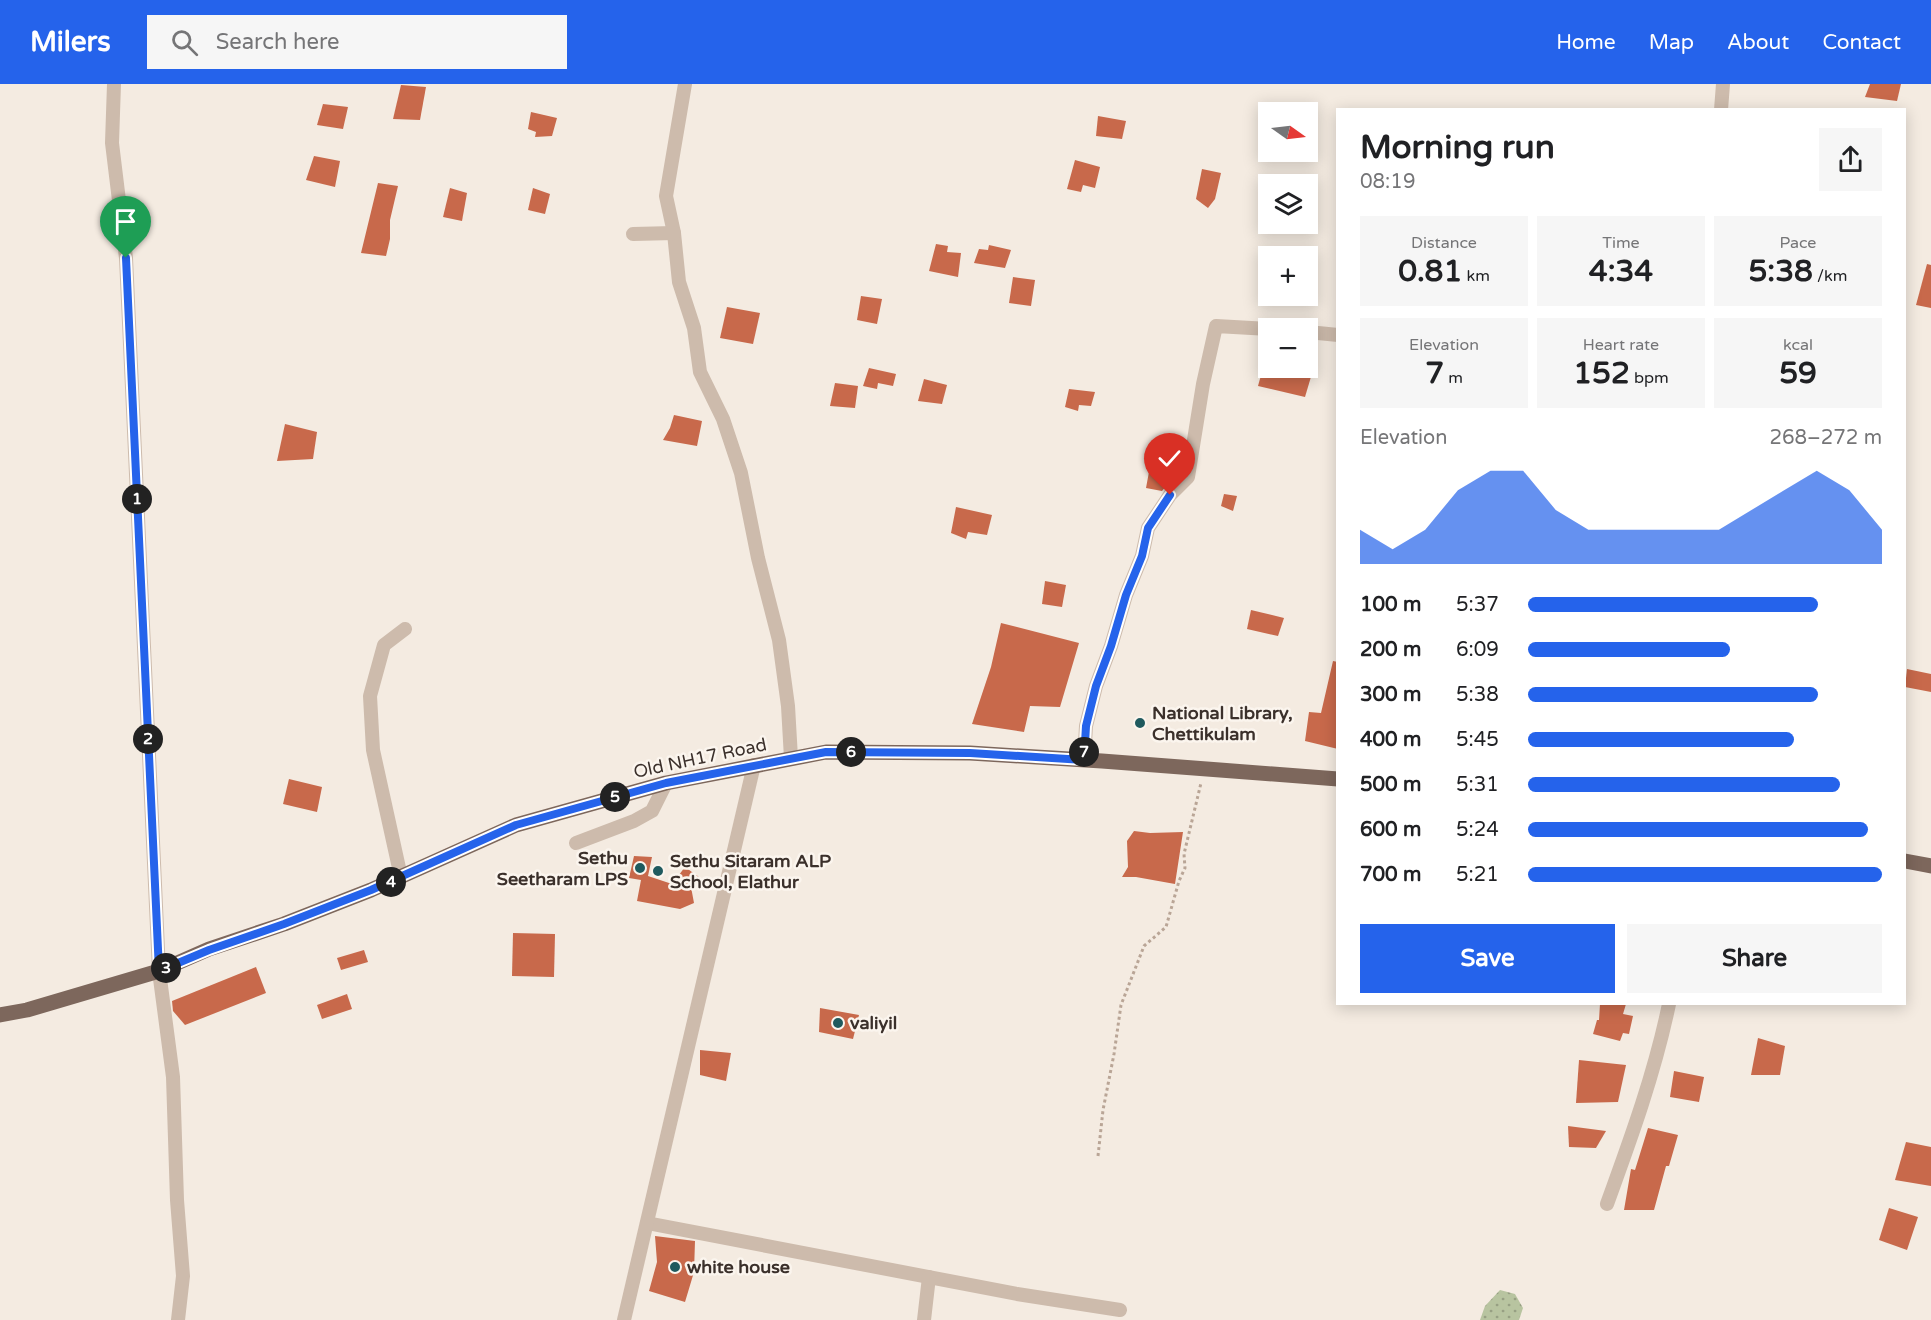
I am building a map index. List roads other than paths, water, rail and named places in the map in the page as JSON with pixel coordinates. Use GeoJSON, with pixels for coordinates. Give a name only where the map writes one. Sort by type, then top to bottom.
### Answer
{"type":"FeatureCollection","features":[{"type":"Feature","properties":{"kind":"main road","name":"Old NH17 Road"},"geometry":{"type":"LineString","coordinates":[[0,1015],[27,1010],[159,971],[401,877],[516,825],[666,783],[791,758],[826,752],[970,753],[1336,779]]}},
{"type":"Feature","properties":{"kind":"main road"},"geometry":{"type":"LineString","coordinates":[[1906,861],[1931,866]]}},
{"type":"Feature","properties":{"kind":"street"},"geometry":{"type":"LineString","coordinates":[[114,84],[112,143],[126,258],[159,971],[173,1077],[177,1200],[183,1276],[178,1320]]}},
{"type":"Feature","properties":{"kind":"street"},"geometry":{"type":"LineString","coordinates":[[686,84],[666,196],[674,233],[679,282],[694,328],[700,372],[723,419],[741,473],[758,558],[779,640],[788,706],[791,758]]}},
{"type":"Feature","properties":{"kind":"street"},"geometry":{"type":"LineString","coordinates":[[1721,108],[1723,84]]}},
{"type":"Feature","properties":{"kind":"street"},"geometry":{"type":"LineString","coordinates":[[633,234],[674,233]]}},
{"type":"Feature","properties":{"kind":"street"},"geometry":{"type":"LineString","coordinates":[[1084,760],[1086,726],[1096,686],[1126,595],[1142,556],[1148,528],[1170,495],[1188,477],[1203,384],[1216,326],[1258,328]]}},
{"type":"Feature","properties":{"kind":"street"},"geometry":{"type":"LineString","coordinates":[[1318,333],[1336,335]]}},
{"type":"Feature","properties":{"kind":"street"},"geometry":{"type":"LineString","coordinates":[[401,877],[373,750],[370,696],[384,645],[405,629]]}},
{"type":"Feature","properties":{"kind":"street"},"geometry":{"type":"LineString","coordinates":[[624,1320],[754,765]]}},
{"type":"Feature","properties":{"kind":"street"},"geometry":{"type":"LineString","coordinates":[[576,843],[634,821],[652,811],[666,783]]}},
{"type":"Feature","properties":{"kind":"street"},"geometry":{"type":"LineString","coordinates":[[1607,1204],[1641,1112],[1669,1005]]}},
{"type":"Feature","properties":{"kind":"street"},"geometry":{"type":"LineString","coordinates":[[647,1223],[1017,1294],[1120,1310]]}},
{"type":"Feature","properties":{"kind":"street"},"geometry":{"type":"LineString","coordinates":[[924,1320],[928,1277]]}},
{"type":"Feature","properties":{"kind":"place","name":"National Library, Chettikulam"},"geometry":{"type":"Point","coordinates":[1140,723]}},
{"type":"Feature","properties":{"kind":"place","name":"Sethu Seetharam LPS"},"geometry":{"type":"Point","coordinates":[640,868]}},
{"type":"Feature","properties":{"kind":"place","name":"Sethu Sitaram ALP School, Elathur"},"geometry":{"type":"Point","coordinates":[658,871]}},
{"type":"Feature","properties":{"kind":"place","name":"valiyil"},"geometry":{"type":"Point","coordinates":[838,1023]}},
{"type":"Feature","properties":{"kind":"place","name":"white house"},"geometry":{"type":"Point","coordinates":[675,1267]}}]}
